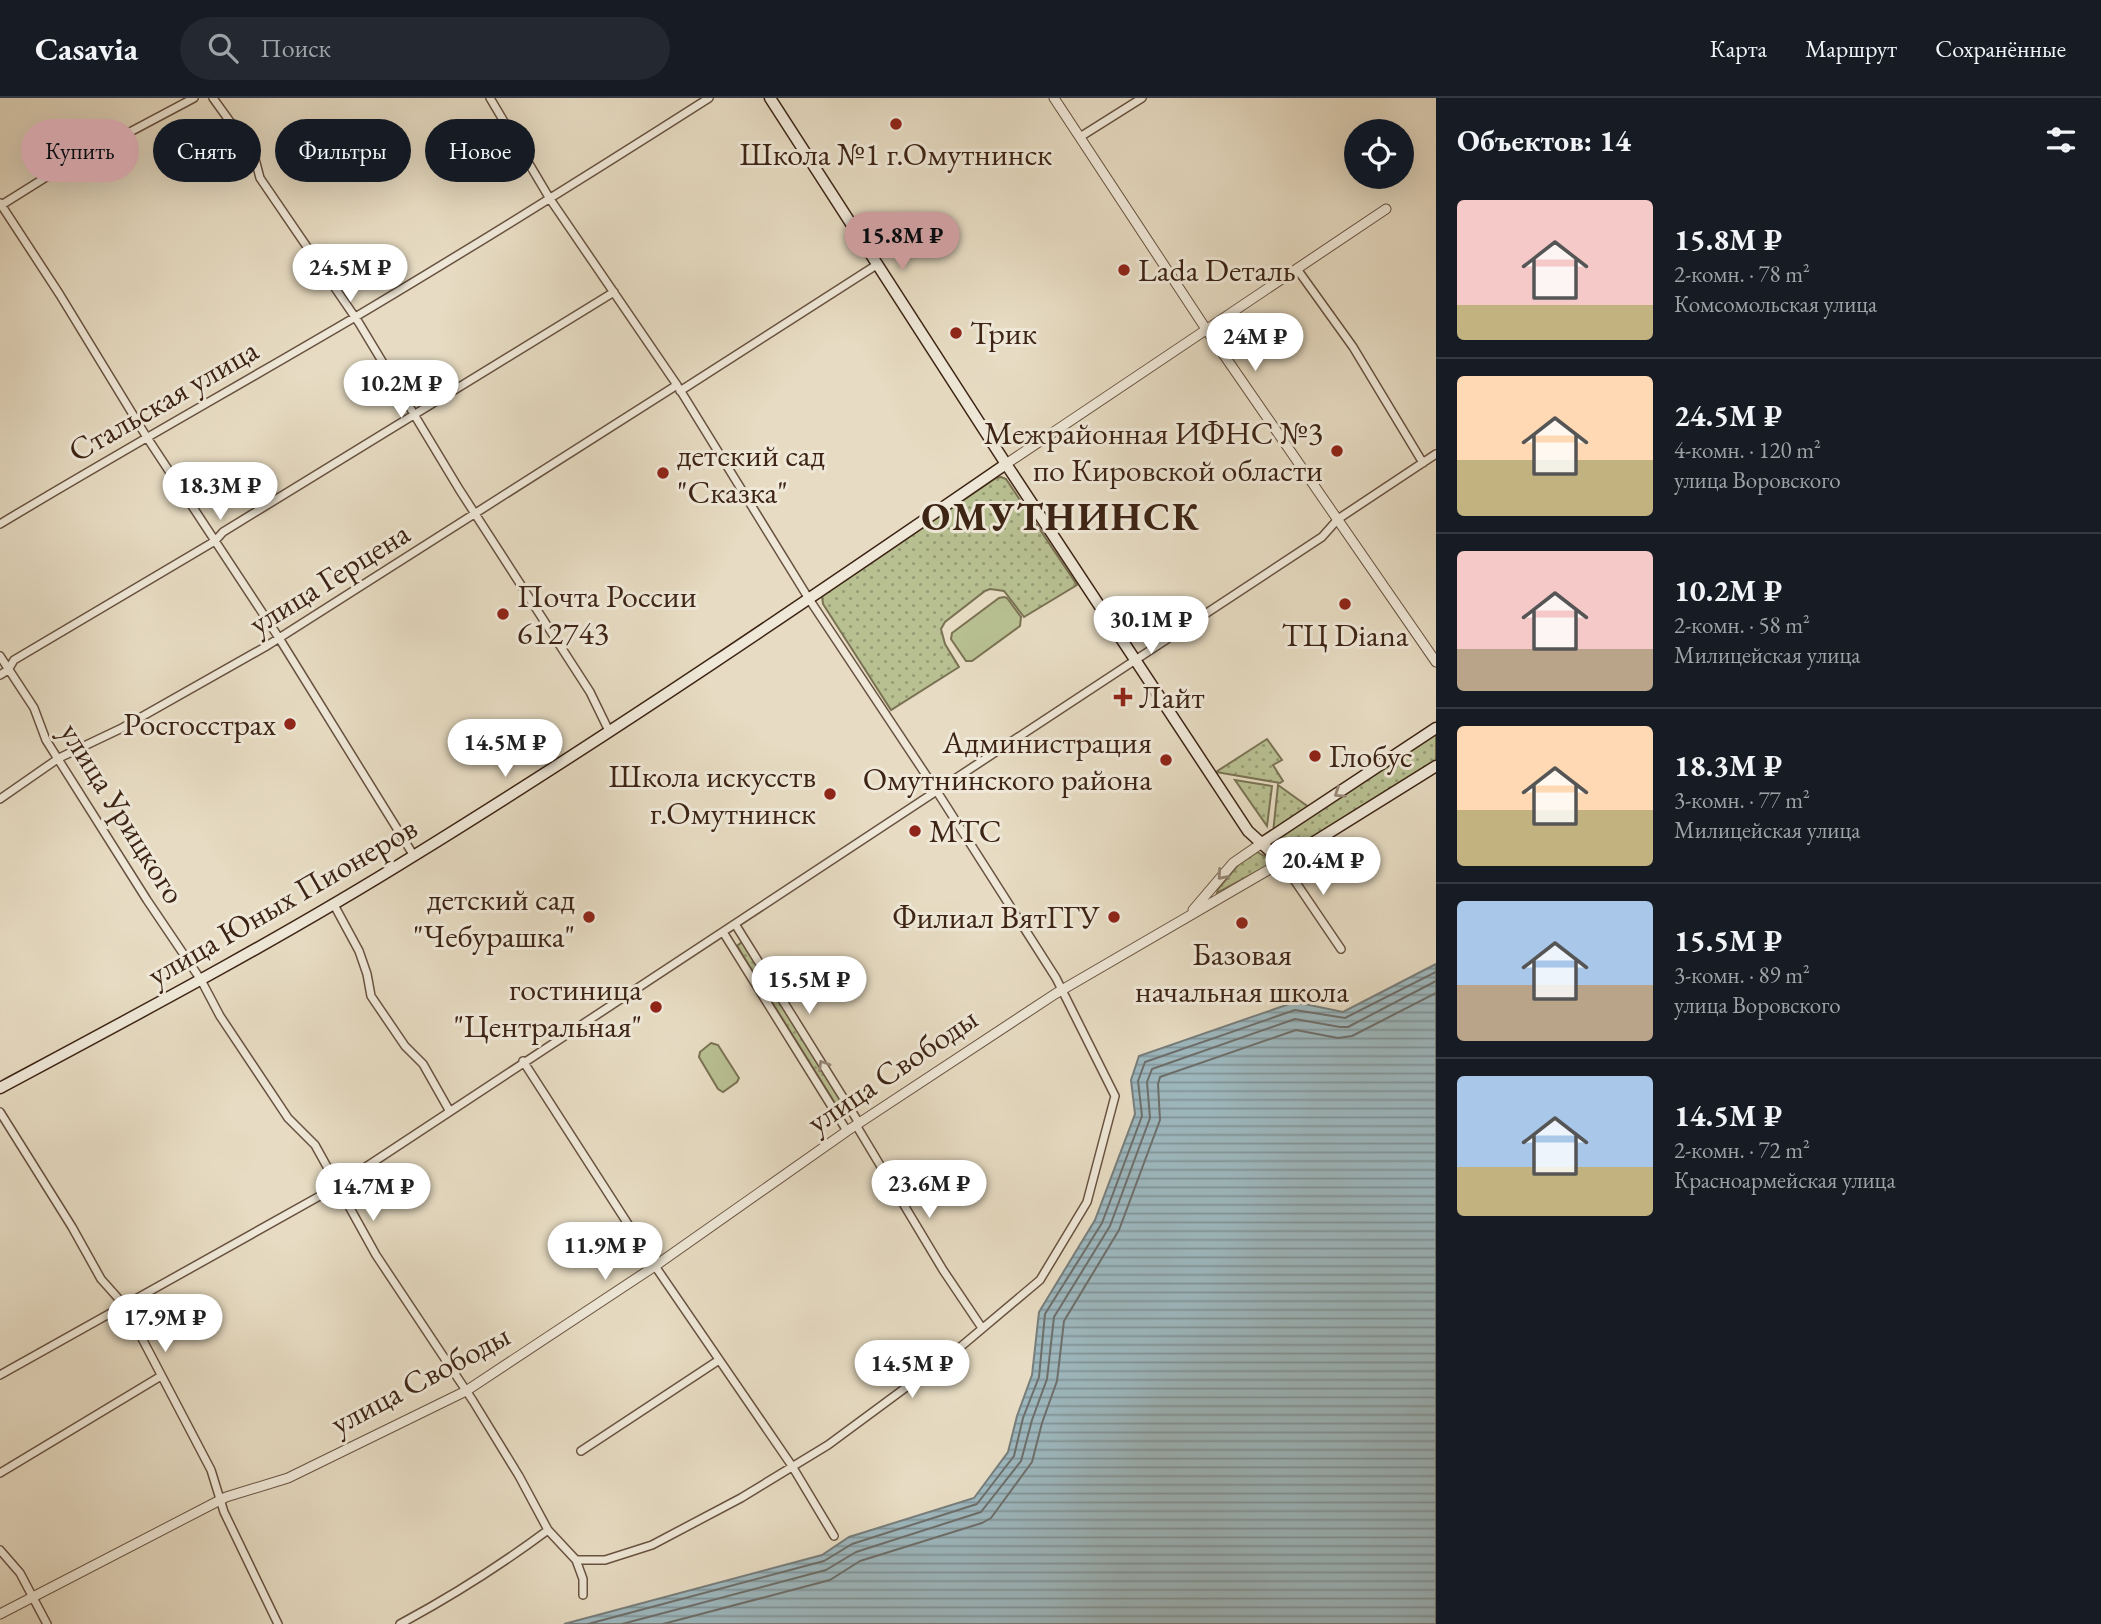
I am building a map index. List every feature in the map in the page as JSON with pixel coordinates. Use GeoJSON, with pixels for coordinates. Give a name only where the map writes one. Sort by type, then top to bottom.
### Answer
{"type":"FeatureCollection","features":[{"type":"Feature","properties":{"kind":"main road"},"geometry":{"type":"LineString","coordinates":[[770,98],[1006,464],[1248,831],[1282,862]]}},
{"type":"Feature","properties":{"kind":"main road","name":"улица Юных Пионеров"},"geometry":{"type":"LineString","coordinates":[[0,1088],[201,980],[414,856],[610,731],[1006,464]]}},
{"type":"Feature","properties":{"kind":"main road","name":"улица Свободы"},"geometry":{"type":"LineString","coordinates":[[1262,844],[1436,728]]}},
{"type":"Feature","properties":{"kind":"main road","name":"улица Свободы"},"geometry":{"type":"LineString","coordinates":[[1282,862],[1436,766]]}},
{"type":"Feature","properties":{"kind":"street"},"geometry":{"type":"LineString","coordinates":[[194,98],[51,174],[0,205],[60,295],[146,436],[279,638],[414,856]]}},
{"type":"Feature","properties":{"kind":"street"},"geometry":{"type":"LineString","coordinates":[[213,98],[254,155],[260,178],[355,317],[475,515],[590,692],[610,731]]}},
{"type":"Feature","properties":{"kind":"street"},"geometry":{"type":"LineString","coordinates":[[490,98],[550,199],[679,388],[809,599],[936,790],[1062,989],[1115,1096],[1089,1195],[1073,1228],[1040,1280],[982,1328],[828,1445],[741,1498],[652,1545],[605,1560],[576,1560],[583,1579],[583,1595]]}},
{"type":"Feature","properties":{"kind":"street","name":"Стальская улица"},"geometry":{"type":"LineString","coordinates":[[0,524],[146,436],[355,317],[550,199],[709,98]]}},
{"type":"Feature","properties":{"kind":"street"},"geometry":{"type":"LineString","coordinates":[[1054,98],[1206,328],[1436,662]]}},
{"type":"Feature","properties":{"kind":"street"},"geometry":{"type":"LineString","coordinates":[[1080,137],[1142,98]]}},
{"type":"Feature","properties":{"kind":"street","name":"улица Юных Пионеров"},"geometry":{"type":"LineString","coordinates":[[1006,464],[1386,209]]}},
{"type":"Feature","properties":{"kind":"street","name":"улица Герцена"},"geometry":{"type":"LineString","coordinates":[[0,799],[59,758],[120,729],[279,638],[878,264]]}},
{"type":"Feature","properties":{"kind":"street"},"geometry":{"type":"LineString","coordinates":[[1297,268],[1353,347],[1423,463]]}},
{"type":"Feature","properties":{"kind":"street"},"geometry":{"type":"LineString","coordinates":[[0,675],[8,670],[14,660],[215,541],[223,532],[614,292]]}},
{"type":"Feature","properties":{"kind":"street"},"geometry":{"type":"LineString","coordinates":[[0,1375],[336,1186],[1322,537],[1338,519],[1436,454]]}},
{"type":"Feature","properties":{"kind":"street","name":"улица Урицкого"},"geometry":{"type":"LineString","coordinates":[[0,656],[34,708],[46,740],[201,980],[220,1016],[289,1118],[319,1153],[405,1301],[466,1391],[519,1476],[548,1530],[576,1560]]}},
{"type":"Feature","properties":{"kind":"street","name":"улица Свободы"},"geometry":{"type":"LineString","coordinates":[[1190,914],[1233,863],[1262,844]]}},
{"type":"Feature","properties":{"kind":"street"},"geometry":{"type":"LineString","coordinates":[[1282,862],[1341,949]]}},
{"type":"Feature","properties":{"kind":"street","name":"улица Свободы"},"geometry":{"type":"LineString","coordinates":[[0,1614],[220,1500],[288,1478],[466,1391],[655,1266],[847,1131],[1062,989],[1282,862]]}},
{"type":"Feature","properties":{"kind":"street"},"geometry":{"type":"LineString","coordinates":[[333,903],[359,951],[371,996],[405,1046],[423,1065],[449,1110]]}},
{"type":"Feature","properties":{"kind":"street"},"geometry":{"type":"LineString","coordinates":[[735,924],[858,1124],[943,1270],[982,1328]]}},
{"type":"Feature","properties":{"kind":"street"},"geometry":{"type":"LineString","coordinates":[[723,932],[847,1131]]}},
{"type":"Feature","properties":{"kind":"street"},"geometry":{"type":"LineString","coordinates":[[523,1061],[655,1266],[792,1466],[834,1536]]}},
{"type":"Feature","properties":{"kind":"street"},"geometry":{"type":"LineString","coordinates":[[0,1112],[101,1279],[125,1306],[211,1470],[220,1500],[278,1624]]}},
{"type":"Feature","properties":{"kind":"street"},"geometry":{"type":"LineString","coordinates":[[581,1451],[719,1360]]}},
{"type":"Feature","properties":{"kind":"street"},"geometry":{"type":"LineString","coordinates":[[0,1473],[161,1376]]}},
{"type":"Feature","properties":{"kind":"street"},"geometry":{"type":"LineString","coordinates":[[400,1624],[457,1593],[548,1530]]}},
{"type":"Feature","properties":{"kind":"street"},"geometry":{"type":"LineString","coordinates":[[0,1550],[20,1573],[47,1624]]}},
{"type":"Feature","properties":{"kind":"green space"},"geometry":{"type":"Polygon","coordinates":[[[1001,477],[1006,479],[1077,585],[1024,617],[1004,591],[985,591],[945,622],[941,629],[945,644],[959,667],[891,710],[823,604],[822,596],[1001,477]]]}},
{"type":"Feature","properties":{"kind":"green space"},"geometry":{"type":"Polygon","coordinates":[[[1004,597],[1021,617],[1020,626],[972,661],[966,661],[951,639],[952,633],[1004,597]]]}},
{"type":"Feature","properties":{"kind":"green space"},"geometry":{"type":"Polygon","coordinates":[[[1436,733],[1436,761],[1284,858],[1276,849],[1273,841],[1436,733]]]}},
{"type":"Feature","properties":{"kind":"green space"},"geometry":{"type":"Polygon","coordinates":[[[1267,739],[1282,760],[1273,765],[1283,781],[1280,783],[1216,772],[1267,739]]]}},
{"type":"Feature","properties":{"kind":"green space"},"geometry":{"type":"Polygon","coordinates":[[[1235,780],[1272,786],[1267,826],[1235,780]]]}},
{"type":"Feature","properties":{"kind":"green space"},"geometry":{"type":"Polygon","coordinates":[[[1278,785],[1310,808],[1273,833],[1278,785]]]}},
{"type":"Feature","properties":{"kind":"green space"},"geometry":{"type":"Polygon","coordinates":[[[1257,852],[1266,857],[1269,865],[1217,893],[1239,864],[1257,852]]]}},
{"type":"Feature","properties":{"kind":"green space"},"geometry":{"type":"Polygon","coordinates":[[[743,941],[844,1104],[838,1108],[737,946],[743,941]]]}},
{"type":"Feature","properties":{"kind":"green space"},"geometry":{"type":"Polygon","coordinates":[[[711,1043],[718,1045],[739,1078],[723,1092],[718,1089],[699,1057],[700,1052],[711,1043]]]}},
{"type":"Feature","properties":{"kind":"water"},"geometry":{"type":"Polygon","coordinates":[[[1436,964],[1436,1624],[564,1624],[822,1555],[849,1537],[974,1498],[1008,1452],[1017,1416],[1032,1375],[1039,1312],[1095,1220],[1135,1114],[1131,1080],[1139,1056],[1295,1002],[1343,1012],[1436,964]]]}},
{"type":"Feature","properties":{"kind":"place","name":"Школа №1 г.Омутнинск"},"geometry":{"type":"Point","coordinates":[896,124]}},
{"type":"Feature","properties":{"kind":"place","name":"Lada Dеталь"},"geometry":{"type":"Point","coordinates":[1124,270]}},
{"type":"Feature","properties":{"kind":"place","name":"Трик"},"geometry":{"type":"Point","coordinates":[956,333]}},
{"type":"Feature","properties":{"kind":"place","name":"Межрайонная ИФНС №3 по Кировской области"},"geometry":{"type":"Point","coordinates":[1337,451]}},
{"type":"Feature","properties":{"kind":"place","name":"детский сад \"Сказка\""},"geometry":{"type":"Point","coordinates":[663,473]}},
{"type":"Feature","properties":{"kind":"place","name":"ТЦ Diana"},"geometry":{"type":"Point","coordinates":[1345,604]}},
{"type":"Feature","properties":{"kind":"place","name":"Почта России 612743"},"geometry":{"type":"Point","coordinates":[503,614]}},
{"type":"Feature","properties":{"kind":"place","name":"Лайт"},"geometry":{"type":"Point","coordinates":[1123,697]}},
{"type":"Feature","properties":{"kind":"place","name":"Росгосстрах"},"geometry":{"type":"Point","coordinates":[290,724]}},
{"type":"Feature","properties":{"kind":"place","name":"Глобус"},"geometry":{"type":"Point","coordinates":[1315,756]}},
{"type":"Feature","properties":{"kind":"place","name":"Администрация Омутнинского района"},"geometry":{"type":"Point","coordinates":[1166,760]}},
{"type":"Feature","properties":{"kind":"place","name":"Школа искусств г.Омутнинск"},"geometry":{"type":"Point","coordinates":[830,794]}},
{"type":"Feature","properties":{"kind":"place","name":"МТС"},"geometry":{"type":"Point","coordinates":[915,831]}},
{"type":"Feature","properties":{"kind":"place","name":"детский сад \"Чебурашка\""},"geometry":{"type":"Point","coordinates":[589,917]}},
{"type":"Feature","properties":{"kind":"place","name":"Филиал ВятГГУ"},"geometry":{"type":"Point","coordinates":[1114,917]}},
{"type":"Feature","properties":{"kind":"place","name":"Базовая начальная школа"},"geometry":{"type":"Point","coordinates":[1242,923]}},
{"type":"Feature","properties":{"kind":"place","name":"гостиница \"Центральная\""},"geometry":{"type":"Point","coordinates":[656,1007]}},
{"type":"Feature","properties":{"kind":"district","name":"ОМУТНИНСК"},"geometry":{"type":"Point","coordinates":[1061,516]}}]}
